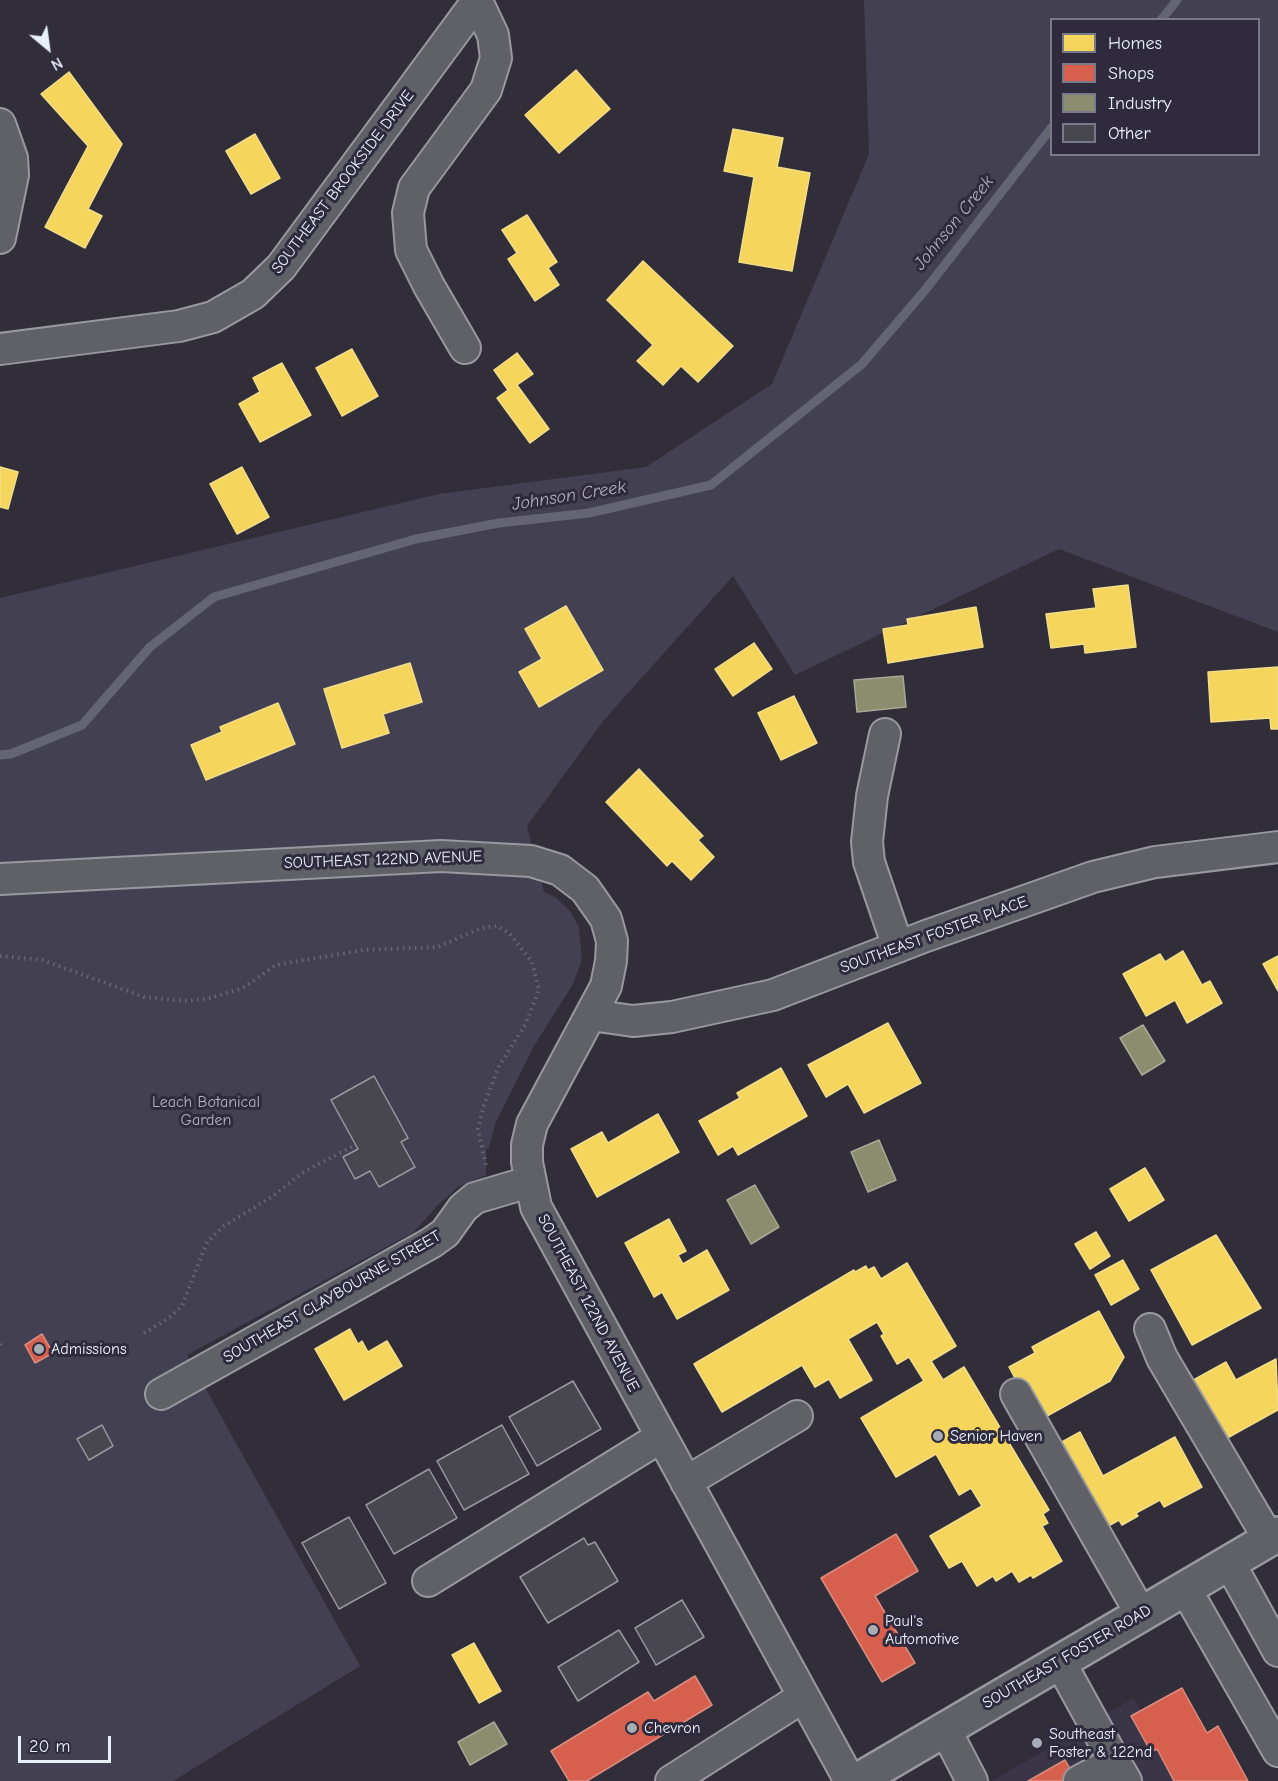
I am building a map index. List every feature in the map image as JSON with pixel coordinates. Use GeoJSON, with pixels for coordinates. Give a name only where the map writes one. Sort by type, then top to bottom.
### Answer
{"type":"FeatureCollection","features":[{"type":"Feature","properties":{"kind":"main road","name":"SOUTHEAST FOSTER ROAD"},"geometry":{"type":"LineString","coordinates":[[857,1781],[1273,1536]]}},
{"type":"Feature","properties":{"kind":"street"},"geometry":{"type":"LineString","coordinates":[[465,348],[411,250],[408,213],[414,188],[486,90],[496,58],[493,35],[477,1]]}},
{"type":"Feature","properties":{"kind":"street","name":"SOUTHEAST BROOKSIDE DRIVE"},"geometry":{"type":"LineString","coordinates":[[0,349],[179,326],[213,317],[248,298],[281,267],[477,1]]}},
{"type":"Feature","properties":{"kind":"street"},"geometry":{"type":"LineString","coordinates":[[0,124],[12,158],[13,175],[0,238]]}},
{"type":"Feature","properties":{"kind":"street"},"geometry":{"type":"LineString","coordinates":[[885,734],[872,796],[867,842],[869,862],[898,947]]}},
{"type":"Feature","properties":{"kind":"street","name":"SOUTHEAST FOSTER PLACE"},"geometry":{"type":"LineString","coordinates":[[591,1015],[633,1020],[672,1017],[773,995],[1093,877],[1155,862],[1278,847]]}},
{"type":"Feature","properties":{"kind":"street","name":"SOUTHEAST 122ND AVENUE"},"geometry":{"type":"LineString","coordinates":[[0,879],[441,856],[531,861],[560,870],[576,880],[597,903],[606,919],[612,941],[611,961],[606,986],[542,1100],[532,1124],[526,1145],[529,1182],[536,1207],[850,1781]]}},
{"type":"Feature","properties":{"kind":"street","name":"SOUTHEAST CLAYBOURNE STREET"},"geometry":{"type":"LineString","coordinates":[[161,1394],[431,1243],[445,1233],[463,1208],[475,1198],[529,1182]]}},
{"type":"Feature","properties":{"kind":"street"},"geometry":{"type":"LineString","coordinates":[[1150,1329],[1162,1358],[1273,1536]]}},
{"type":"Feature","properties":{"kind":"street"},"geometry":{"type":"LineString","coordinates":[[1016,1394],[1142,1614]]}},
{"type":"Feature","properties":{"kind":"street"},"geometry":{"type":"LineString","coordinates":[[686,1482],[797,1416]]}},
{"type":"Feature","properties":{"kind":"street"},"geometry":{"type":"LineString","coordinates":[[428,1581],[661,1437]]}},
{"type":"Feature","properties":{"kind":"street"},"geometry":{"type":"LineString","coordinates":[[1229,1562],[1278,1651]]}},
{"type":"Feature","properties":{"kind":"street"},"geometry":{"type":"LineString","coordinates":[[1185,1588],[1278,1751]]}},
{"type":"Feature","properties":{"kind":"street"},"geometry":{"type":"LineString","coordinates":[[1060,1662],[1120,1771],[1079,1781]]}},
{"type":"Feature","properties":{"kind":"street"},"geometry":{"type":"LineString","coordinates":[[671,1781],[803,1697]]}},
{"type":"Feature","properties":{"kind":"street"},"geometry":{"type":"LineString","coordinates":[[945,1730],[972,1781]]}},
{"type":"Feature","properties":{"kind":"path"},"geometry":{"type":"LineString","coordinates":[[0,956],[42,960],[144,997],[187,1001],[211,998],[243,988],[276,964],[363,950],[438,947],[481,928],[498,926],[510,934],[532,962],[539,990],[525,1025],[499,1066],[484,1106],[478,1129],[487,1169]]}},
{"type":"Feature","properties":{"kind":"path"},"geometry":{"type":"LineString","coordinates":[[144,1333],[169,1318],[182,1306],[207,1242],[224,1226],[273,1196],[302,1173],[355,1145]]}},
{"type":"Feature","properties":{"kind":"shaded area"},"geometry":{"type":"Polygon","coordinates":[[[1134,1698],[1180,1781],[992,1781],[1134,1698]]]}},
{"type":"Feature","properties":{"kind":"green space","name":"Leach Botanical Garden"},"geometry":{"type":"Polygon","coordinates":[[[864,0],[1278,0],[1278,632],[1059,549],[795,675],[733,576],[603,721],[527,826],[544,892],[555,897],[570,911],[579,927],[582,960],[573,984],[534,1046],[495,1124],[489,1148],[486,1149],[486,1175],[458,1187],[414,1232],[187,1355],[360,1666],[173,1781],[0,1781],[0,598],[439,494],[646,467],[772,384],[869,154],[864,0]]]}},
{"type":"Feature","properties":{"kind":"building: Homes"},"geometry":{"type":"Polygon","coordinates":[[[576,70],[610,109],[559,153],[525,115],[576,70]]]}},
{"type":"Feature","properties":{"kind":"building: Homes"},"geometry":{"type":"Polygon","coordinates":[[[69,72],[122,144],[88,209],[102,216],[85,248],[45,227],[88,146],[41,94],[69,72]]]}},
{"type":"Feature","properties":{"kind":"building: Homes"},"geometry":{"type":"Polygon","coordinates":[[[733,129],[783,138],[777,167],[810,173],[792,271],[739,262],[754,177],[724,171],[733,129]]]}},
{"type":"Feature","properties":{"kind":"building: Homes"},"geometry":{"type":"Polygon","coordinates":[[[255,134],[280,178],[251,194],[226,151],[255,134]]]}},
{"type":"Feature","properties":{"kind":"building: Homes"},"geometry":{"type":"Polygon","coordinates":[[[527,215],[557,262],[548,268],[559,285],[535,301],[508,259],[517,253],[502,230],[527,215]]]}},
{"type":"Feature","properties":{"kind":"building: Homes"},"geometry":{"type":"Polygon","coordinates":[[[643,261],[733,346],[698,382],[681,366],[663,385],[637,361],[653,345],[607,300],[643,261]]]}},
{"type":"Feature","properties":{"kind":"building: Homes"},"geometry":{"type":"Polygon","coordinates":[[[352,349],[378,396],[342,416],[316,368],[352,349]]]}},
{"type":"Feature","properties":{"kind":"building: Homes"},"geometry":{"type":"Polygon","coordinates":[[[517,353],[533,374],[517,385],[549,429],[530,443],[497,398],[508,390],[494,370],[517,353]]]}},
{"type":"Feature","properties":{"kind":"building: Homes"},"geometry":{"type":"Polygon","coordinates":[[[282,363],[311,415],[260,442],[239,404],[260,392],[253,378],[282,363]]]}},
{"type":"Feature","properties":{"kind":"building: Homes"},"geometry":{"type":"Polygon","coordinates":[[[0,467],[18,472],[8,509],[0,507],[0,467]]]}},
{"type":"Feature","properties":{"kind":"building: Homes"},"geometry":{"type":"Polygon","coordinates":[[[242,467],[269,517],[237,534],[210,484],[242,467]]]}},
{"type":"Feature","properties":{"kind":"building: Homes"},"geometry":{"type":"Polygon","coordinates":[[[1128,585],[1136,647],[1085,653],[1084,644],[1051,648],[1046,614],[1096,608],[1093,589],[1128,585]]]}},
{"type":"Feature","properties":{"kind":"building: Homes"},"geometry":{"type":"Polygon","coordinates":[[[566,606],[603,670],[539,707],[519,672],[542,659],[525,629],[566,606]]]}},
{"type":"Feature","properties":{"kind":"building: Homes"},"geometry":{"type":"Polygon","coordinates":[[[976,607],[983,647],[888,663],[883,629],[908,625],[907,619],[976,607]]]}},
{"type":"Feature","properties":{"kind":"building: Homes"},"geometry":{"type":"Polygon","coordinates":[[[754,643],[772,669],[733,696],[715,669],[754,643]]]}},
{"type":"Feature","properties":{"kind":"building: Homes"},"geometry":{"type":"Polygon","coordinates":[[[410,663],[422,702],[383,714],[389,733],[342,748],[324,689],[410,663]]]}},
{"type":"Feature","properties":{"kind":"building: Homes"},"geometry":{"type":"Polygon","coordinates":[[[1278,667],[1278,729],[1271,729],[1270,718],[1211,722],[1208,672],[1278,667]]]}},
{"type":"Feature","properties":{"kind":"building: Homes"},"geometry":{"type":"Polygon","coordinates":[[[794,696],[817,743],[781,760],[758,713],[794,696]]]}},
{"type":"Feature","properties":{"kind":"building: Homes"},"geometry":{"type":"Polygon","coordinates":[[[278,703],[295,744],[206,780],[191,745],[222,732],[220,727],[278,703]]]}},
{"type":"Feature","properties":{"kind":"building: Homes"},"geometry":{"type":"Polygon","coordinates":[[[639,769],[703,836],[698,840],[714,857],[691,880],[672,861],[667,866],[606,802],[639,769]]]}},
{"type":"Feature","properties":{"kind":"building: Homes"},"geometry":{"type":"Polygon","coordinates":[[[1183,951],[1202,985],[1210,981],[1222,1003],[1187,1023],[1175,1000],[1146,1016],[1123,974],[1160,954],[1165,962],[1183,951]]]}},
{"type":"Feature","properties":{"kind":"building: Homes"},"geometry":{"type":"Polygon","coordinates":[[[1278,956],[1278,991],[1263,964],[1278,956]]]}},
{"type":"Feature","properties":{"kind":"building: Homes"},"geometry":{"type":"Polygon","coordinates":[[[888,1023],[921,1083],[864,1113],[848,1084],[826,1097],[808,1065],[888,1023]]]}},
{"type":"Feature","properties":{"kind":"building: Homes"},"geometry":{"type":"Polygon","coordinates":[[[781,1068],[807,1116],[738,1155],[733,1146],[718,1155],[699,1121],[740,1098],[737,1093],[781,1068]]]}},
{"type":"Feature","properties":{"kind":"building: Homes"},"geometry":{"type":"Polygon","coordinates":[[[658,1114],[679,1152],[597,1197],[571,1149],[602,1132],[608,1143],[658,1114]]]}},
{"type":"Feature","properties":{"kind":"building: Homes"},"geometry":{"type":"Polygon","coordinates":[[[1145,1168],[1164,1200],[1129,1221],[1110,1189],[1145,1168]]]}},
{"type":"Feature","properties":{"kind":"building: Homes"},"geometry":{"type":"Polygon","coordinates":[[[669,1219],[686,1251],[678,1255],[683,1264],[707,1250],[729,1290],[677,1319],[662,1292],[654,1297],[625,1243],[669,1219]]]}},
{"type":"Feature","properties":{"kind":"building: Homes"},"geometry":{"type":"Polygon","coordinates":[[[1096,1232],[1110,1256],[1090,1269],[1075,1244],[1096,1232]]]}},
{"type":"Feature","properties":{"kind":"building: Homes"},"geometry":{"type":"Polygon","coordinates":[[[1216,1235],[1261,1308],[1192,1345],[1151,1270],[1216,1235]]]}},
{"type":"Feature","properties":{"kind":"building: Homes"},"geometry":{"type":"Polygon","coordinates":[[[1123,1260],[1139,1289],[1111,1305],[1095,1275],[1123,1260]]]}},
{"type":"Feature","properties":{"kind":"building: Homes","name":"Senior Haven"},"geometry":{"type":"Polygon","coordinates":[[[907,1263],[956,1346],[931,1361],[943,1380],[964,1367],[1049,1510],[1043,1514],[1048,1523],[1042,1526],[1062,1561],[1033,1578],[1031,1575],[1019,1582],[1012,1571],[996,1581],[993,1576],[977,1586],[962,1561],[949,1568],[930,1536],[982,1506],[971,1488],[959,1495],[936,1454],[896,1477],[861,1418],[924,1381],[909,1357],[897,1364],[881,1336],[884,1334],[877,1322],[848,1339],[872,1380],[840,1398],[829,1379],[815,1387],[802,1365],[722,1412],[694,1364],[854,1270],[855,1272],[866,1266],[868,1270],[874,1267],[881,1279],[907,1263]]]}},
{"type":"Feature","properties":{"kind":"building: Homes"},"geometry":{"type":"Polygon","coordinates":[[[1099,1311],[1124,1357],[1110,1381],[1038,1421],[1009,1367],[1035,1353],[1032,1347],[1099,1311]]]}},
{"type":"Feature","properties":{"kind":"building: Homes"},"geometry":{"type":"Polygon","coordinates":[[[350,1329],[358,1344],[362,1341],[368,1352],[387,1341],[402,1366],[344,1400],[315,1349],[350,1329]]]}},
{"type":"Feature","properties":{"kind":"building: Homes"},"geometry":{"type":"Polygon","coordinates":[[[1276,1359],[1278,1410],[1220,1442],[1188,1383],[1226,1362],[1236,1380],[1276,1359]]]}},
{"type":"Feature","properties":{"kind":"building: Homes"},"geometry":{"type":"Polygon","coordinates":[[[1080,1432],[1103,1476],[1175,1437],[1202,1487],[1164,1507],[1160,1500],[1136,1513],[1138,1516],[1122,1525],[1119,1520],[1096,1533],[1051,1448],[1080,1432]]]}},
{"type":"Feature","properties":{"kind":"building: Homes"},"geometry":{"type":"Polygon","coordinates":[[[474,1643],[501,1691],[479,1703],[452,1655],[474,1643]]]}},
{"type":"Feature","properties":{"kind":"building: Shops","name":"Admissions"},"geometry":{"type":"Polygon","coordinates":[[[42,1334],[53,1353],[35,1363],[25,1345],[42,1334]]]}},
{"type":"Feature","properties":{"kind":"building: Shops","name":"Paul's Automotive"},"geometry":{"type":"Polygon","coordinates":[[[896,1534],[918,1571],[875,1596],[915,1663],[882,1682],[821,1578],[896,1534]]]}},
{"type":"Feature","properties":{"kind":"building: Shops","name":"Chevron"},"geometry":{"type":"Polygon","coordinates":[[[695,1676],[712,1705],[587,1781],[569,1781],[551,1751],[648,1692],[654,1701],[695,1676]]]}},
{"type":"Feature","properties":{"kind":"building: Shops"},"geometry":{"type":"Polygon","coordinates":[[[1182,1688],[1207,1733],[1218,1726],[1248,1781],[1174,1781],[1157,1749],[1151,1752],[1131,1716],[1182,1688]]]}},
{"type":"Feature","properties":{"kind":"building: Shops"},"geometry":{"type":"Polygon","coordinates":[[[1065,1760],[1077,1781],[1028,1781],[1065,1760]]]}},
{"type":"Feature","properties":{"kind":"building: Industry"},"geometry":{"type":"Polygon","coordinates":[[[903,676],[906,707],[857,712],[854,680],[903,676]]]}},
{"type":"Feature","properties":{"kind":"building: Industry"},"geometry":{"type":"Polygon","coordinates":[[[1143,1025],[1165,1061],[1142,1075],[1120,1038],[1143,1025]]]}},
{"type":"Feature","properties":{"kind":"building: Industry"},"geometry":{"type":"Polygon","coordinates":[[[879,1140],[896,1180],[868,1192],[851,1152],[879,1140]]]}},
{"type":"Feature","properties":{"kind":"building: Industry"},"geometry":{"type":"Polygon","coordinates":[[[755,1185],[779,1227],[751,1244],[727,1200],[755,1185]]]}},
{"type":"Feature","properties":{"kind":"building: Industry"},"geometry":{"type":"Polygon","coordinates":[[[494,1722],[507,1744],[470,1765],[458,1742],[494,1722]]]}},
{"type":"Feature","properties":{"kind":"building: Other"},"geometry":{"type":"Polygon","coordinates":[[[374,1076],[408,1138],[401,1142],[415,1167],[379,1187],[370,1171],[355,1179],[343,1157],[358,1149],[331,1100],[374,1076]]]}},
{"type":"Feature","properties":{"kind":"building: Other"},"geometry":{"type":"Polygon","coordinates":[[[573,1381],[601,1429],[537,1466],[509,1417],[573,1381]]]}},
{"type":"Feature","properties":{"kind":"building: Other"},"geometry":{"type":"Polygon","coordinates":[[[102,1425],[113,1446],[89,1460],[77,1439],[102,1425]]]}},
{"type":"Feature","properties":{"kind":"building: Other"},"geometry":{"type":"Polygon","coordinates":[[[502,1425],[529,1474],[464,1510],[437,1461],[502,1425]]]}},
{"type":"Feature","properties":{"kind":"building: Other"},"geometry":{"type":"Polygon","coordinates":[[[429,1469],[457,1518],[394,1554],[366,1505],[429,1469]]]}},
{"type":"Feature","properties":{"kind":"building: Other"},"geometry":{"type":"Polygon","coordinates":[[[349,1517],[386,1583],[339,1609],[302,1543],[349,1517]]]}},
{"type":"Feature","properties":{"kind":"building: Other"},"geometry":{"type":"Polygon","coordinates":[[[584,1538],[588,1545],[595,1542],[618,1581],[548,1623],[520,1577],[584,1538]]]}},
{"type":"Feature","properties":{"kind":"building: Other"},"geometry":{"type":"Polygon","coordinates":[[[682,1600],[704,1637],[656,1665],[635,1628],[682,1600]]]}},
{"type":"Feature","properties":{"kind":"building: Other"},"geometry":{"type":"Polygon","coordinates":[[[619,1630],[639,1662],[578,1701],[558,1667],[619,1630]]]}},
{"type":"Feature","properties":{"kind":"waterway","name":"Johnson Creek"},"geometry":{"type":"LineString","coordinates":[[1163,18],[1177,0]]}},
{"type":"Feature","properties":{"kind":"waterway","name":"Johnson Creek"},"geometry":{"type":"LineString","coordinates":[[0,755],[11,754],[82,725],[150,647],[214,597],[416,539],[499,523],[589,513],[711,485],[862,364],[926,289],[1050,130]]}},
{"type":"Feature","properties":{"kind":"place","name":"Admissions"},"geometry":{"type":"Point","coordinates":[39,1349]}},
{"type":"Feature","properties":{"kind":"place","name":"Senior Haven"},"geometry":{"type":"Point","coordinates":[938,1436]}},
{"type":"Feature","properties":{"kind":"place","name":"Paul's Automotive"},"geometry":{"type":"Point","coordinates":[873,1630]}},
{"type":"Feature","properties":{"kind":"place","name":"Chevron"},"geometry":{"type":"Point","coordinates":[632,1728]}},
{"type":"Feature","properties":{"kind":"place","name":"Southeast Foster & 122nd"},"geometry":{"type":"Point","coordinates":[1037,1743]}}]}
